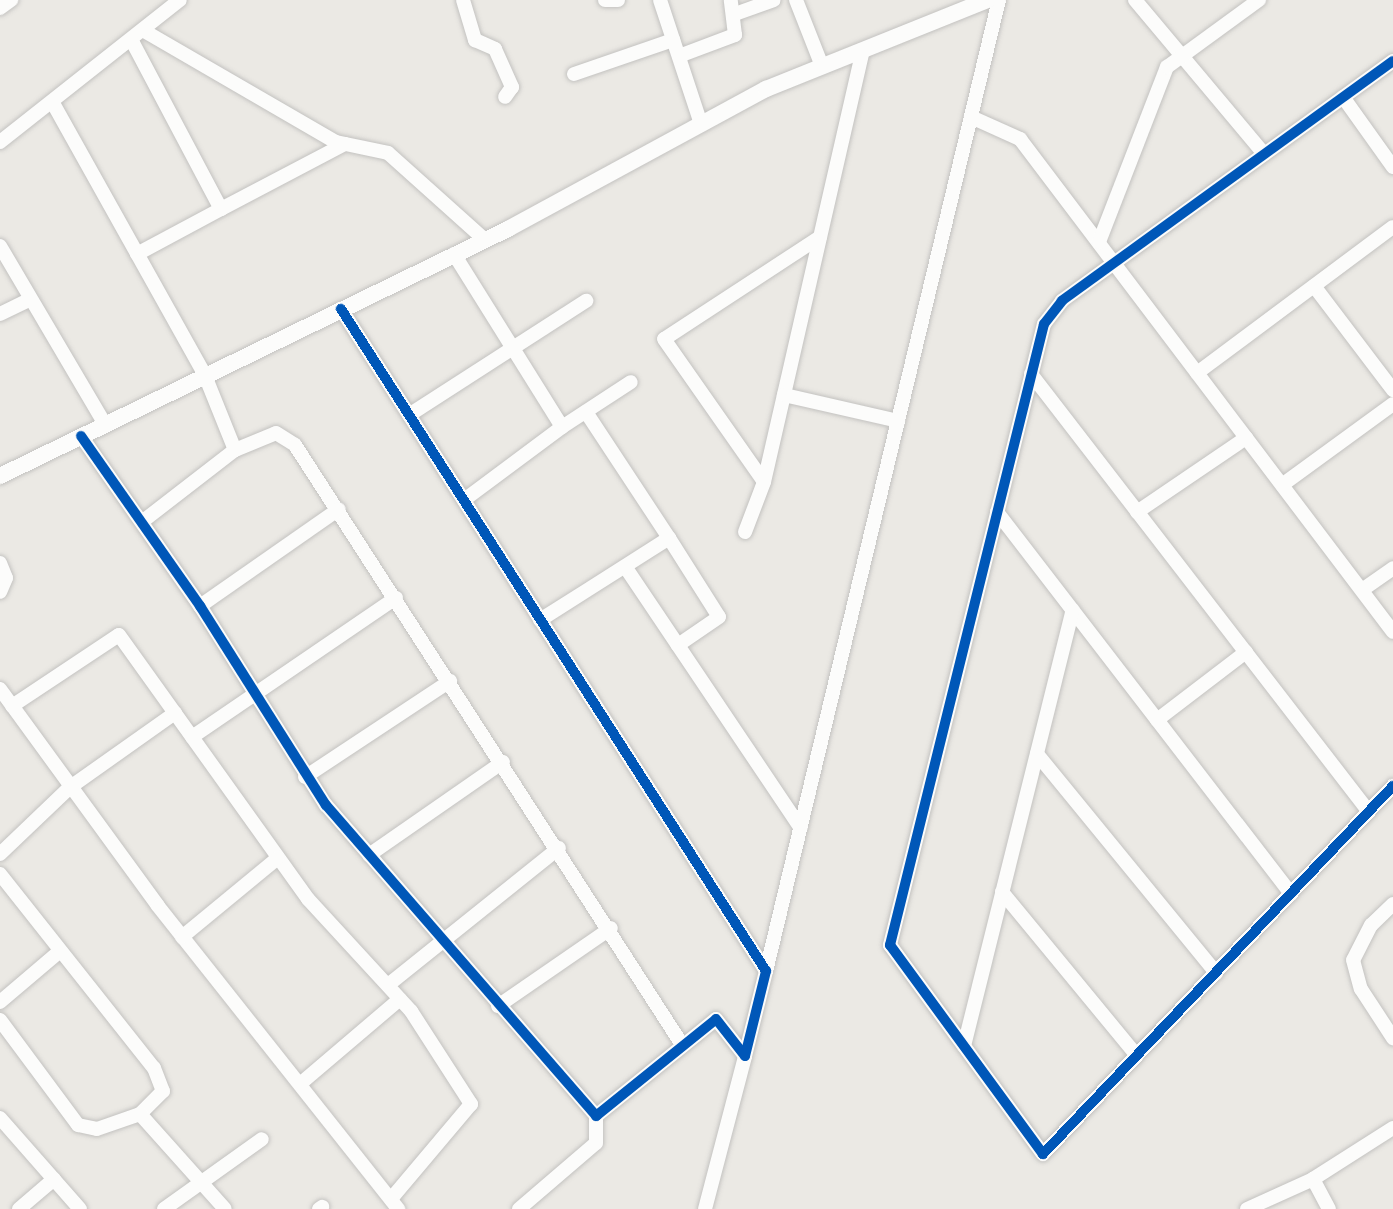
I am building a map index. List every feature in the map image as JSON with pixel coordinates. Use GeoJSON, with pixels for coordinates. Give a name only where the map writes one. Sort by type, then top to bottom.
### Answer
{"type":"FeatureCollection","features":[{"type":"Feature","properties":{"kind":"street"},"geometry":{"type":"LineString","coordinates":[[0,8],[11,0]]}},
{"type":"Feature","properties":{"kind":"street"},"geometry":{"type":"LineString","coordinates":[[463,0],[475,40],[495,49],[512,87],[505,97]]}},
{"type":"Feature","properties":{"kind":"street"},"geometry":{"type":"LineString","coordinates":[[605,0],[618,0]]}},
{"type":"Feature","properties":{"kind":"street"},"geometry":{"type":"LineString","coordinates":[[660,0],[701,124]]}},
{"type":"Feature","properties":{"kind":"street"},"geometry":{"type":"LineString","coordinates":[[679,56],[735,35],[733,7],[774,0]]}},
{"type":"Feature","properties":{"kind":"street"},"geometry":{"type":"LineString","coordinates":[[796,0],[822,66]]}},
{"type":"Feature","properties":{"kind":"street"},"geometry":{"type":"LineString","coordinates":[[1135,0],[1264,154]]}},
{"type":"Feature","properties":{"kind":"street"},"geometry":{"type":"LineString","coordinates":[[1099,242],[1167,67],[1259,0]]}},
{"type":"Feature","properties":{"kind":"street"},"geometry":{"type":"LineString","coordinates":[[0,476],[204,373],[485,240],[701,124],[822,66],[987,1],[971,117],[801,828],[705,1209]]}},
{"type":"Feature","properties":{"kind":"street"},"geometry":{"type":"LineString","coordinates":[[0,142],[54,105],[183,2]]}},
{"type":"Feature","properties":{"kind":"street"},"geometry":{"type":"LineString","coordinates":[[146,32],[345,144],[388,153],[485,240]]}},
{"type":"Feature","properties":{"kind":"street"},"geometry":{"type":"LineString","coordinates":[[574,74],[673,40]]}},
{"type":"Feature","properties":{"kind":"street"},"geometry":{"type":"LineString","coordinates":[[133,43],[221,209]]}},
{"type":"Feature","properties":{"kind":"street"},"geometry":{"type":"LineString","coordinates":[[745,532],[764,482],[863,50]]}},
{"type":"Feature","properties":{"kind":"street"},"geometry":{"type":"LineString","coordinates":[[1393,61],[1114,263],[1044,324],[890,945],[1043,1154],[1393,786]]}},
{"type":"Feature","properties":{"kind":"street"},"geometry":{"type":"LineString","coordinates":[[1343,97],[1393,167]]}},
{"type":"Feature","properties":{"kind":"street"},"geometry":{"type":"LineString","coordinates":[[54,105],[204,373],[235,450]]}},
{"type":"Feature","properties":{"kind":"street"},"geometry":{"type":"LineString","coordinates":[[971,117],[1020,139],[1393,632]]}},
{"type":"Feature","properties":{"kind":"street"},"geometry":{"type":"LineString","coordinates":[[137,254],[345,144]]}},
{"type":"Feature","properties":{"kind":"street"},"geometry":{"type":"LineString","coordinates":[[1197,373],[1393,227]]}},
{"type":"Feature","properties":{"kind":"street"},"geometry":{"type":"LineString","coordinates":[[764,482],[664,339],[820,237]]}},
{"type":"Feature","properties":{"kind":"street"},"geometry":{"type":"LineString","coordinates":[[0,246],[105,424]]}},
{"type":"Feature","properties":{"kind":"street"},"geometry":{"type":"LineString","coordinates":[[454,254],[562,427]]}},
{"type":"Feature","properties":{"kind":"street"},"geometry":{"type":"LineString","coordinates":[[1314,286],[1393,390]]}},
{"type":"Feature","properties":{"kind":"street"},"geometry":{"type":"LineString","coordinates":[[0,314],[31,299]]}},
{"type":"Feature","properties":{"kind":"street"},"geometry":{"type":"LineString","coordinates":[[409,415],[586,301]]}},
{"type":"Feature","properties":{"kind":"street"},"geometry":{"type":"LineString","coordinates":[[341,309],[766,971]]}},
{"type":"Feature","properties":{"kind":"street"},"geometry":{"type":"LineString","coordinates":[[1031,374],[1369,812]]}},
{"type":"Feature","properties":{"kind":"street"},"geometry":{"type":"LineString","coordinates":[[464,500],[562,427],[631,382]]}},
{"type":"Feature","properties":{"kind":"street"},"geometry":{"type":"LineString","coordinates":[[784,395],[898,421]]}},
{"type":"Feature","properties":{"kind":"street"},"geometry":{"type":"LineString","coordinates":[[1282,485],[1393,404]]}},
{"type":"Feature","properties":{"kind":"street"},"geometry":{"type":"LineString","coordinates":[[586,412],[719,617],[678,645]]}},
{"type":"Feature","properties":{"kind":"street"},"geometry":{"type":"LineString","coordinates":[[81,436],[200,606],[305,777],[438,941],[596,1116],[596,1143],[519,1209]]}},
{"type":"Feature","properties":{"kind":"street"},"geometry":{"type":"LineString","coordinates":[[143,521],[235,450],[262,436],[286,438],[339,509],[611,928],[681,1043]]}},
{"type":"Feature","properties":{"kind":"street"},"geometry":{"type":"LineString","coordinates":[[1137,512],[1246,438]]}},
{"type":"Feature","properties":{"kind":"street"},"geometry":{"type":"LineString","coordinates":[[200,606],[339,509]]}},
{"type":"Feature","properties":{"kind":"street"},"geometry":{"type":"LineString","coordinates":[[997,512],[1291,894]]}},
{"type":"Feature","properties":{"kind":"street"},"geometry":{"type":"LineString","coordinates":[[540,620],[669,538]]}},
{"type":"Feature","properties":{"kind":"street"},"geometry":{"type":"LineString","coordinates":[[0,563],[6,578],[0,592]]}},
{"type":"Feature","properties":{"kind":"street"},"geometry":{"type":"LineString","coordinates":[[626,568],[801,828]]}},
{"type":"Feature","properties":{"kind":"street"},"geometry":{"type":"LineString","coordinates":[[1362,590],[1393,568]]}},
{"type":"Feature","properties":{"kind":"street"},"geometry":{"type":"LineString","coordinates":[[192,737],[251,691],[396,598]]}},
{"type":"Feature","properties":{"kind":"street"},"geometry":{"type":"LineString","coordinates":[[964,1046],[1073,610]]}},
{"type":"Feature","properties":{"kind":"street"},"geometry":{"type":"LineString","coordinates":[[0,689],[69,788],[182,937],[394,1204],[437,1153],[471,1104],[400,999],[278,858],[119,635],[12,706]]}},
{"type":"Feature","properties":{"kind":"street"},"geometry":{"type":"LineString","coordinates":[[1157,720],[1246,652]]}},
{"type":"Feature","properties":{"kind":"street"},"geometry":{"type":"LineString","coordinates":[[305,777],[450,681]]}},
{"type":"Feature","properties":{"kind":"street"},"geometry":{"type":"LineString","coordinates":[[0,854],[69,788],[175,713]]}},
{"type":"Feature","properties":{"kind":"street"},"geometry":{"type":"LineString","coordinates":[[1037,754],[1216,973]]}},
{"type":"Feature","properties":{"kind":"street"},"geometry":{"type":"LineString","coordinates":[[369,855],[503,762]]}},
{"type":"Feature","properties":{"kind":"street"},"geometry":{"type":"LineString","coordinates":[[388,985],[438,941],[559,848]]}},
{"type":"Feature","properties":{"kind":"street"},"geometry":{"type":"LineString","coordinates":[[182,937],[278,858]]}},
{"type":"Feature","properties":{"kind":"street"},"geometry":{"type":"LineString","coordinates":[[0,874],[164,1083],[140,1114],[97,1129],[78,1125],[0,1020]]}},
{"type":"Feature","properties":{"kind":"street"},"geometry":{"type":"LineString","coordinates":[[1002,892],[1137,1056]]}},
{"type":"Feature","properties":{"kind":"street"},"geometry":{"type":"LineString","coordinates":[[1393,904],[1353,960],[1361,989],[1393,1038]]}},
{"type":"Feature","properties":{"kind":"street"},"geometry":{"type":"LineString","coordinates":[[498,1006],[611,928]]}},
{"type":"Feature","properties":{"kind":"street"},"geometry":{"type":"LineString","coordinates":[[0,979],[5,998],[60,951]]}},
{"type":"Feature","properties":{"kind":"street"},"geometry":{"type":"LineString","coordinates":[[300,1084],[400,999]]}},
{"type":"Feature","properties":{"kind":"street"},"geometry":{"type":"LineString","coordinates":[[596,1116],[681,1043],[716,1019],[745,1056]]}},
{"type":"Feature","properties":{"kind":"street"},"geometry":{"type":"LineString","coordinates":[[140,1114],[225,1209]]}},
{"type":"Feature","properties":{"kind":"street"},"geometry":{"type":"LineString","coordinates":[[0,1118],[80,1209]]}},
{"type":"Feature","properties":{"kind":"street"},"geometry":{"type":"LineString","coordinates":[[1247,1209],[1313,1179],[1393,1128]]}},
{"type":"Feature","properties":{"kind":"street"},"geometry":{"type":"LineString","coordinates":[[164,1209],[262,1139]]}},
{"type":"Feature","properties":{"kind":"street"},"geometry":{"type":"LineString","coordinates":[[19,1209],[54,1179]]}},
{"type":"Feature","properties":{"kind":"street"},"geometry":{"type":"LineString","coordinates":[[1313,1179],[1329,1209]]}},
{"type":"Feature","properties":{"kind":"cycle path"},"geometry":{"type":"LineString","coordinates":[[1393,61],[1062,301],[1044,324],[890,945],[1043,1154],[1393,786]]}},
{"type":"Feature","properties":{"kind":"cycle path"},"geometry":{"type":"LineString","coordinates":[[81,436],[200,606],[326,805],[596,1116],[716,1019],[745,1056],[766,971],[341,309]]}}]}
